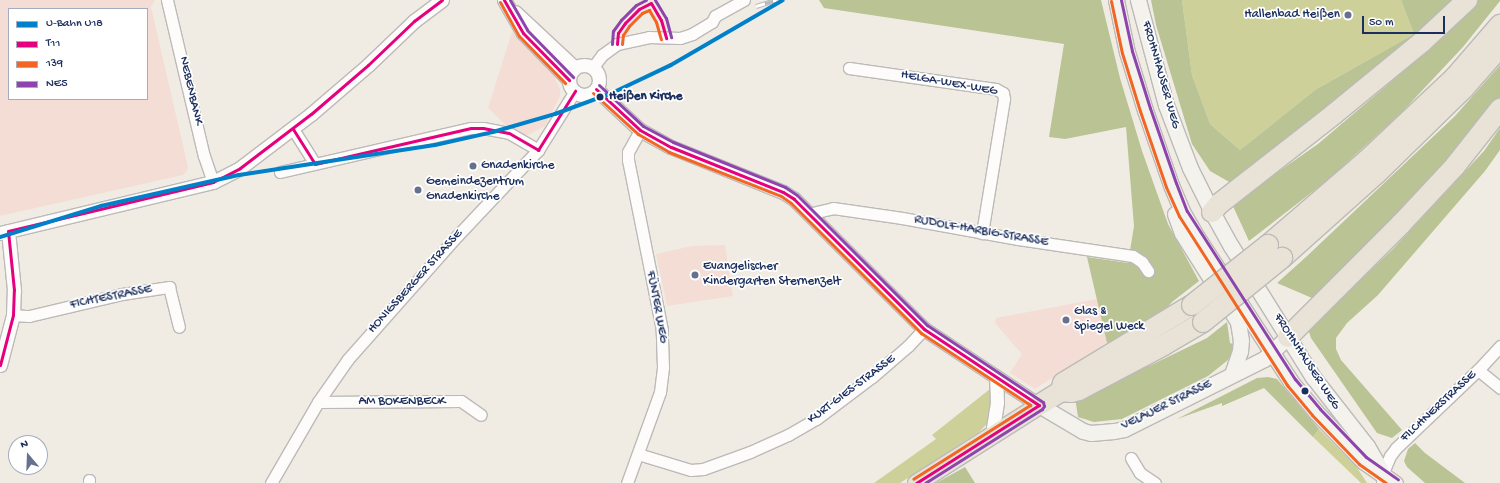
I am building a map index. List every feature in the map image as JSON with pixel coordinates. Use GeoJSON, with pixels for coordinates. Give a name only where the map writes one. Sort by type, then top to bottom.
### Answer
{"type":"FeatureCollection","features":[{"type":"Feature","properties":{"kind":"highway"},"geometry":{"type":"LineString","coordinates":[[1212,212],[1219,204],[1334,114],[1422,42],[1467,0]]}},
{"type":"Feature","properties":{"kind":"highway"},"geometry":{"type":"LineString","coordinates":[[1039,405],[1060,391],[1063,383],[1192,305],[1268,244],[1373,155],[1455,77],[1500,25]]}},
{"type":"Feature","properties":{"kind":"highway"},"geometry":{"type":"LineString","coordinates":[[1060,391],[1071,392],[1079,390],[1164,346],[1203,322],[1282,258],[1377,173],[1465,87],[1500,47]]}},
{"type":"Feature","properties":{"kind":"highway"},"geometry":{"type":"LineString","coordinates":[[1288,337],[1401,224],[1455,166],[1500,109]]}},
{"type":"Feature","properties":{"kind":"main road","name":"FROHNHAUSER WEG"},"geometry":{"type":"LineString","coordinates":[[1116,0],[1127,52],[1170,185],[1197,237],[1291,382],[1316,412],[1363,461],[1382,478]]}},
{"type":"Feature","properties":{"kind":"main road","name":"FROHNHAUSER WEG"},"geometry":{"type":"LineString","coordinates":[[1138,0],[1166,105],[1190,168],[1212,212],[1231,246],[1313,378],[1367,446],[1382,478]]}},
{"type":"Feature","properties":{"kind":"main road"},"geometry":{"type":"LineString","coordinates":[[1170,185],[1175,214],[1182,233],[1238,322],[1241,340],[1240,351],[1232,374]]}},
{"type":"Feature","properties":{"kind":"main road"},"geometry":{"type":"LineString","coordinates":[[1197,237],[1212,212]]}},
{"type":"Feature","properties":{"kind":"main road","name":"VELAUER STRASSE"},"geometry":{"type":"LineString","coordinates":[[1039,405],[1083,431],[1091,433],[1114,431],[1152,415],[1271,353],[1288,337]]}},
{"type":"Feature","properties":{"kind":"main road"},"geometry":{"type":"LineString","coordinates":[[916,483],[1039,405]]}},
{"type":"Feature","properties":{"kind":"main road"},"geometry":{"type":"LineString","coordinates":[[1382,478],[1396,483]]}},
{"type":"Feature","properties":{"kind":"street","name":"NEBENBANK"},"geometry":{"type":"LineString","coordinates":[[167,0],[204,156],[213,182]]}},
{"type":"Feature","properties":{"kind":"street"},"geometry":{"type":"LineString","coordinates":[[414,21],[429,0]]}},
{"type":"Feature","properties":{"kind":"street"},"geometry":{"type":"LineString","coordinates":[[0,365],[13,315],[14,290],[4,232],[213,182],[240,168],[293,128],[368,65],[414,21],[442,0]]}},
{"type":"Feature","properties":{"kind":"street"},"geometry":{"type":"LineString","coordinates":[[593,67],[602,55],[617,44],[643,38],[680,38],[692,34],[712,22],[715,16],[744,0]]}},
{"type":"Feature","properties":{"kind":"street"},"geometry":{"type":"LineString","coordinates":[[505,1],[575,68]]}},
{"type":"Feature","properties":{"kind":"street"},"geometry":{"type":"LineString","coordinates":[[505,1],[523,33],[572,86],[582,94],[590,94],[596,89],[599,78],[593,67],[587,65],[575,68],[571,73],[572,86]]}},
{"type":"Feature","properties":{"kind":"street","name":"HELGA-WEX-WEG"},"geometry":{"type":"LineString","coordinates":[[849,68],[996,89],[1003,93],[1004,99],[982,233]]}},
{"type":"Feature","properties":{"kind":"street","name":"HONIGSBERGER STRASSE"},"geometry":{"type":"LineString","coordinates":[[270,483],[318,402],[348,359],[457,236],[538,150],[572,86]]}},
{"type":"Feature","properties":{"kind":"street"},"geometry":{"type":"LineString","coordinates":[[596,89],[640,130],[671,147],[783,192],[794,199],[924,329],[1039,405]]}},
{"type":"Feature","properties":{"kind":"street"},"geometry":{"type":"LineString","coordinates":[[293,128],[315,164]]}},
{"type":"Feature","properties":{"kind":"street"},"geometry":{"type":"LineString","coordinates":[[280,172],[471,128],[483,128],[509,133],[538,150]]}},
{"type":"Feature","properties":{"kind":"street","name":"FÜNTER WEG"},"geometry":{"type":"LineString","coordinates":[[627,483],[660,392],[664,343],[629,171],[628,152],[640,130]]}},
{"type":"Feature","properties":{"kind":"street","name":"RUDOLF-HARBIG-STRASSE"},"geometry":{"type":"LineString","coordinates":[[808,214],[833,208],[982,233],[1134,256],[1142,262],[1148,271]]}},
{"type":"Feature","properties":{"kind":"street","name":"FICHTESTRASSE"},"geometry":{"type":"LineString","coordinates":[[13,315],[29,316],[122,294],[169,288],[179,327]]}},
{"type":"Feature","properties":{"kind":"street","name":"KURT-GIES-STRASSE"},"geometry":{"type":"LineString","coordinates":[[638,454],[691,470],[703,469],[750,452],[788,435],[816,419],[872,377],[908,346],[924,329]]}},
{"type":"Feature","properties":{"kind":"street","name":"FILCHNERSTRASSE"},"geometry":{"type":"LineString","coordinates":[[1382,478],[1390,456],[1396,448],[1478,370],[1500,346]]}},
{"type":"Feature","properties":{"kind":"street"},"geometry":{"type":"LineString","coordinates":[[1478,370],[1500,388]]}},
{"type":"Feature","properties":{"kind":"street"},"geometry":{"type":"LineString","coordinates":[[992,434],[997,402],[996,378]]}},
{"type":"Feature","properties":{"kind":"street","name":"AM BOKENBECK"},"geometry":{"type":"LineString","coordinates":[[318,402],[461,401],[481,415]]}},
{"type":"Feature","properties":{"kind":"street"},"geometry":{"type":"LineString","coordinates":[[1131,458],[1140,473],[1155,483]]}},
{"type":"Feature","properties":{"kind":"shaded area"},"geometry":{"type":"Polygon","coordinates":[[[0,0],[155,0],[151,7],[188,167],[187,171],[183,175],[0,216],[0,0]]]}},
{"type":"Feature","properties":{"kind":"shaded area"},"geometry":{"type":"Polygon","coordinates":[[[512,32],[554,76],[560,89],[560,96],[545,126],[526,136],[513,132],[488,108],[512,32]]]}},
{"type":"Feature","properties":{"kind":"shaded area","name":"Evangelischer Kindergarten Sternenzelt"},"geometry":{"type":"Polygon","coordinates":[[[725,245],[733,296],[667,306],[656,254],[692,246],[725,245]]]}},
{"type":"Feature","properties":{"kind":"shaded area"},"geometry":{"type":"Polygon","coordinates":[[[1097,299],[1107,343],[1035,389],[1010,373],[1022,354],[995,323],[996,318],[1097,299]]]}},
{"type":"Feature","properties":{"kind":"green space"},"geometry":{"type":"Polygon","coordinates":[[[819,0],[1101,0],[1120,78],[1142,151],[1168,224],[1199,281],[1172,302],[1157,319],[1107,343],[1087,257],[1128,263],[1134,226],[1126,127],[1065,139],[1049,137],[1064,44],[824,8],[819,0]]]}},
{"type":"Feature","properties":{"kind":"green space"},"geometry":{"type":"Polygon","coordinates":[[[1151,0],[1182,0],[1192,75],[1210,124],[1240,150],[1315,90],[1414,34],[1401,0],[1456,0],[1431,23],[1231,183],[1210,171],[1192,144],[1156,25],[1151,0]]]}},
{"type":"Feature","properties":{"kind":"green space"},"geometry":{"type":"Polygon","coordinates":[[[1182,0],[1401,0],[1414,34],[1315,90],[1240,150],[1210,124],[1192,75],[1182,0]]]}},
{"type":"Feature","properties":{"kind":"green space"},"geometry":{"type":"Polygon","coordinates":[[[1478,0],[1500,1],[1463,47],[1401,113],[1329,179],[1249,241],[1232,204],[1318,144],[1447,34],[1478,0]]]}},
{"type":"Feature","properties":{"kind":"green space"},"geometry":{"type":"Polygon","coordinates":[[[1500,65],[1500,101],[1469,141],[1332,284],[1312,298],[1277,283],[1455,116],[1500,65]]]}},
{"type":"Feature","properties":{"kind":"green space"},"geometry":{"type":"Polygon","coordinates":[[[1500,128],[1500,150],[1485,171],[1378,295],[1347,323],[1336,338],[1336,349],[1341,360],[1402,430],[1392,438],[1377,433],[1311,338],[1308,329],[1393,249],[1484,151],[1500,128]]]}},
{"type":"Feature","properties":{"kind":"green space"},"geometry":{"type":"Polygon","coordinates":[[[1227,322],[1230,343],[1235,345],[1228,360],[1208,376],[1122,419],[1094,422],[1078,417],[1075,397],[1107,381],[1151,365],[1207,338],[1227,322]]]}},
{"type":"Feature","properties":{"kind":"green space"},"geometry":{"type":"Polygon","coordinates":[[[1268,377],[1277,379],[1319,429],[1313,437],[1264,388],[1222,406],[1222,403],[1177,419],[1257,378],[1268,377]]]}},
{"type":"Feature","properties":{"kind":"green space"},"geometry":{"type":"Polygon","coordinates":[[[990,389],[991,411],[987,424],[979,432],[900,483],[874,483],[936,439],[932,435],[990,389]]]}},
{"type":"Feature","properties":{"kind":"green space"},"geometry":{"type":"Polygon","coordinates":[[[1319,429],[1356,466],[1367,483],[1361,483],[1313,437],[1319,429]]]}},
{"type":"Feature","properties":{"kind":"green space"},"geometry":{"type":"Polygon","coordinates":[[[1415,443],[1425,453],[1465,483],[1425,483],[1407,467],[1404,461],[1408,449],[1415,443]]]}},
{"type":"Feature","properties":{"kind":"green space"},"geometry":{"type":"Polygon","coordinates":[[[965,467],[975,483],[936,483],[965,467]]]}},
{"type":"Feature","properties":{"kind":"railway"},"geometry":{"type":"LineString","coordinates":[[756,6],[776,0]]}},
{"type":"Feature","properties":{"kind":"metro line","name":"U18"},"geometry":{"type":"LineString","coordinates":[[0,237],[101,206],[239,175],[435,145],[493,132],[555,114],[612,93],[671,65],[783,0]]}},
{"type":"Feature","properties":{"kind":"transit line","name":"T11"},"geometry":{"type":"LineString","coordinates":[[8,231],[213,182],[240,168],[311,114],[368,65],[414,21],[442,0]]}},
{"type":"Feature","properties":{"kind":"transit line","name":"T11"},"geometry":{"type":"LineString","coordinates":[[504,0],[523,33],[569,80]]}},
{"type":"Feature","properties":{"kind":"transit line","name":"NE5"},"geometry":{"type":"LineString","coordinates":[[510,0],[527,30],[573,77]]}},
{"type":"Feature","properties":{"kind":"transit line","name":"NE5"},"geometry":{"type":"LineString","coordinates":[[612,44],[613,31],[621,20],[636,5],[646,0]]}},
{"type":"Feature","properties":{"kind":"transit line","name":"NE5"},"geometry":{"type":"LineString","coordinates":[[655,0],[666,18],[671,37]]}},
{"type":"Feature","properties":{"kind":"transit line","name":"NE5"},"geometry":{"type":"LineString","coordinates":[[1121,0],[1132,51],[1150,108],[1187,211],[1295,379],[1320,409],[1366,457],[1398,479]]}},
{"type":"Feature","properties":{"kind":"transit line","name":"139"},"geometry":{"type":"LineString","coordinates":[[1111,1],[1122,53],[1140,111],[1166,187],[1179,216],[1287,385],[1312,415],[1359,464],[1386,483]]}},
{"type":"Feature","properties":{"kind":"transit line","name":"139"},"geometry":{"type":"LineString","coordinates":[[500,2],[519,36],[565,83]]}},
{"type":"Feature","properties":{"kind":"transit line","name":"T11"},"geometry":{"type":"LineString","coordinates":[[617,44],[618,33],[625,23],[639,9],[651,3],[661,20],[666,38]]}},
{"type":"Feature","properties":{"kind":"transit line","name":"139"},"geometry":{"type":"LineString","coordinates":[[622,44],[623,35],[629,26],[642,13],[649,10],[656,22],[661,39]]}},
{"type":"Feature","properties":{"kind":"transit line","name":"NE5"},"geometry":{"type":"LineString","coordinates":[[599,85],[643,126],[673,142],[785,187],[797,195],[927,325],[1043,402],[1044,406],[1042,409],[925,483]]}},
{"type":"Feature","properties":{"kind":"transit line","name":"T11"},"geometry":{"type":"LineString","coordinates":[[596,89],[640,130],[671,147],[783,192],[794,199],[924,329],[1039,405],[916,483]]}},
{"type":"Feature","properties":{"kind":"transit line","name":"T11"},"geometry":{"type":"LineString","coordinates":[[293,129],[315,164],[471,128],[483,128],[509,133],[538,150],[575,91]]}},
{"type":"Feature","properties":{"kind":"transit line","name":"139"},"geometry":{"type":"LineString","coordinates":[[593,93],[638,134],[669,152],[781,196],[791,203],[921,333],[1030,405],[913,479]]}},
{"type":"Feature","properties":{"kind":"transit line","name":"T11"},"geometry":{"type":"LineString","coordinates":[[0,365],[13,315],[14,290],[8,231]]}},
{"type":"Feature","properties":{"kind":"place","name":"Hallenbad Heißen"},"geometry":{"type":"Point","coordinates":[1348,15]}},
{"type":"Feature","properties":{"kind":"place","name":"Heißen Kirche"},"geometry":{"type":"Point","coordinates":[600,97]}},
{"type":"Feature","properties":{"kind":"place","name":"Gnadenkirche"},"geometry":{"type":"Point","coordinates":[473,166]}},
{"type":"Feature","properties":{"kind":"place","name":"Gemeindezentrum Gnadenkirche"},"geometry":{"type":"Point","coordinates":[418,190]}},
{"type":"Feature","properties":{"kind":"place","name":"Evangelischer Kindergarten Sternenzelt"},"geometry":{"type":"Point","coordinates":[695,275]}},
{"type":"Feature","properties":{"kind":"place","name":"Glas & Spiegel Weck"},"geometry":{"type":"Point","coordinates":[1066,320]}}]}
